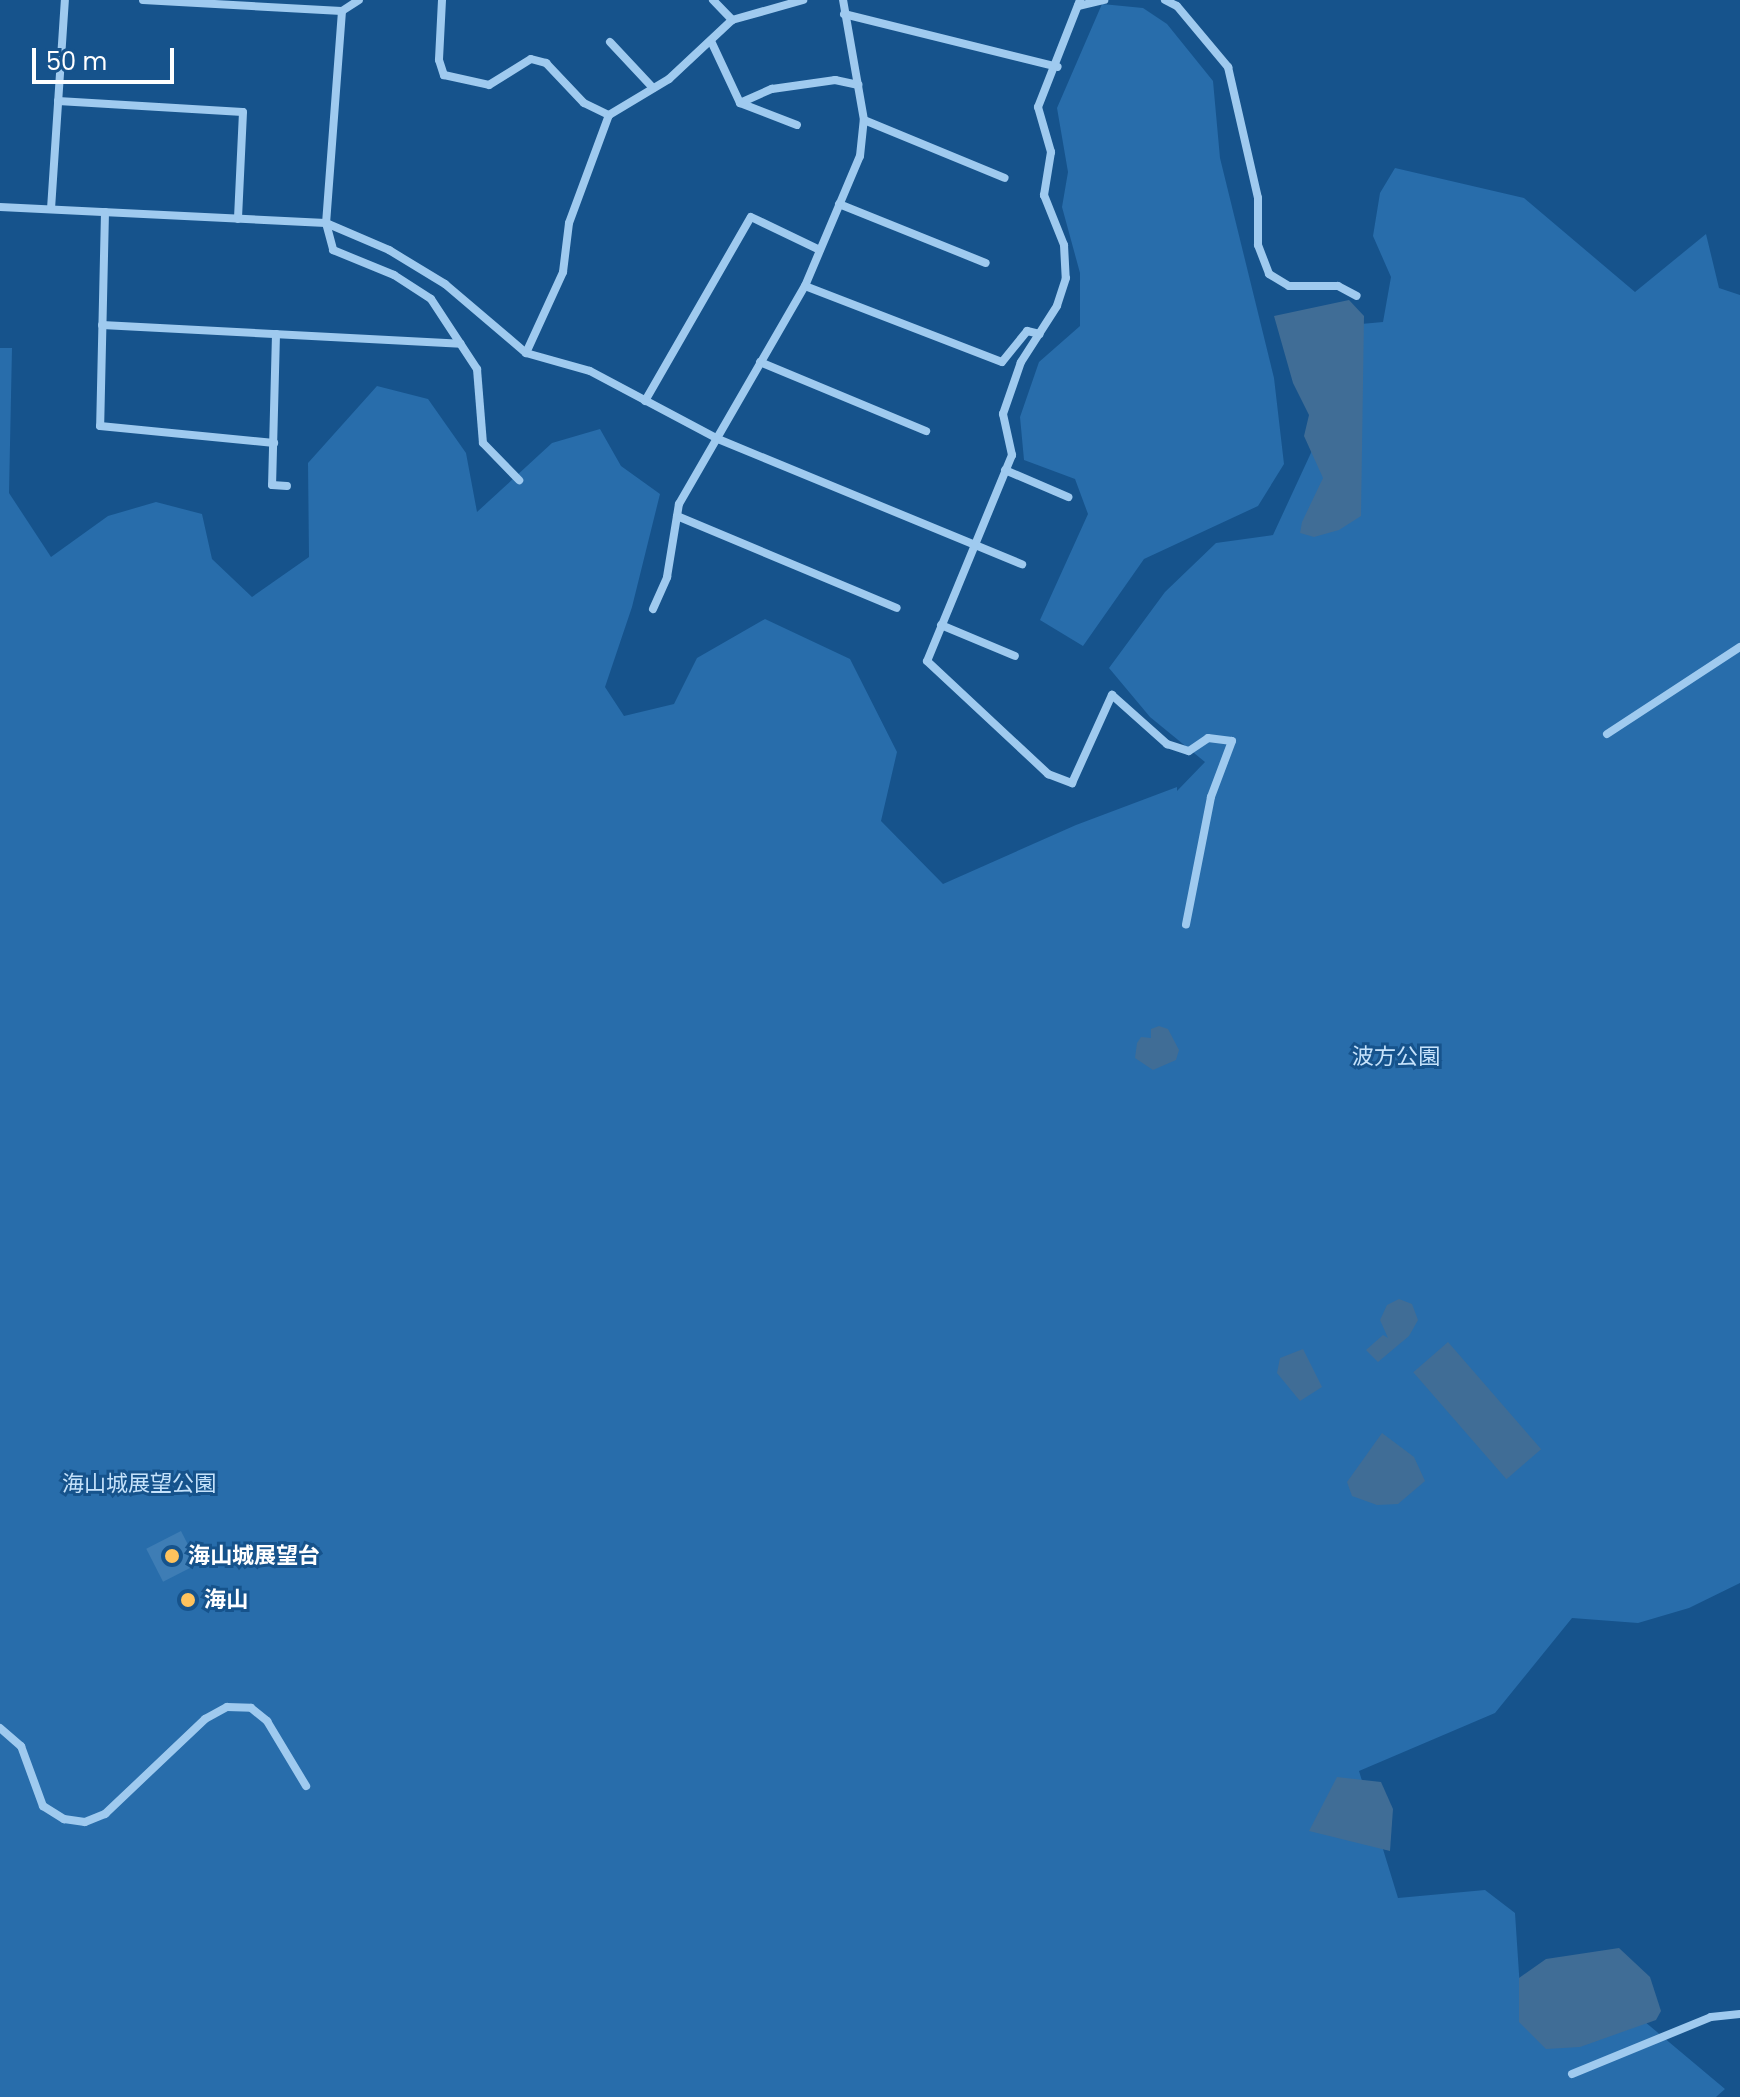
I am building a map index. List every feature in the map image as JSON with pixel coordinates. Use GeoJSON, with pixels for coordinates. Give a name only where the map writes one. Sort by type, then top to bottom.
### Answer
{"type":"FeatureCollection","features":[{"type":"Feature","properties":{"kind":"street"},"geometry":{"type":"LineString","coordinates":[[51,209],[65,0]]}},
{"type":"Feature","properties":{"kind":"street"},"geometry":{"type":"LineString","coordinates":[[143,0],[342,11],[359,0]]}},
{"type":"Feature","properties":{"kind":"street"},"geometry":{"type":"LineString","coordinates":[[442,0],[439,60],[444,75],[489,85],[531,59],[546,63],[584,103],[609,115]]}},
{"type":"Feature","properties":{"kind":"street"},"geometry":{"type":"LineString","coordinates":[[713,0],[732,20]]}},
{"type":"Feature","properties":{"kind":"street"},"geometry":{"type":"LineString","coordinates":[[526,353],[563,272],[569,223],[609,115],[653,88],[732,20],[803,0]]}},
{"type":"Feature","properties":{"kind":"street"},"geometry":{"type":"LineString","coordinates":[[653,609],[667,577],[677,516],[805,286],[860,156],[864,120],[843,0]]}},
{"type":"Feature","properties":{"kind":"street"},"geometry":{"type":"LineString","coordinates":[[1104,0],[1079,3],[1058,67],[1038,107],[1051,152],[1044,195],[1064,245],[1066,278],[1057,306],[1021,362],[1003,414],[1012,455],[972,543],[927,661],[1048,774],[1072,783],[1112,695],[1167,744],[1189,751],[1208,738],[1232,741],[1211,797],[1186,925]]}},
{"type":"Feature","properties":{"kind":"street"},"geometry":{"type":"LineString","coordinates":[[1165,0],[1177,6],[1228,67],[1258,198],[1258,245],[1269,274],[1289,286],[1338,286],[1357,296]]}},
{"type":"Feature","properties":{"kind":"street"},"geometry":{"type":"LineString","coordinates":[[342,11],[326,223],[333,250],[394,275],[431,299],[460,344],[482,388],[483,443],[519,480]]}},
{"type":"Feature","properties":{"kind":"street"},"geometry":{"type":"LineString","coordinates":[[844,14],[1058,67]]}},
{"type":"Feature","properties":{"kind":"street"},"geometry":{"type":"LineString","coordinates":[[711,41],[740,103],[797,125]]}},
{"type":"Feature","properties":{"kind":"street"},"geometry":{"type":"LineString","coordinates":[[610,42],[653,88]]}},
{"type":"Feature","properties":{"kind":"street"},"geometry":{"type":"LineString","coordinates":[[740,103],[772,89],[835,80],[858,85]]}},
{"type":"Feature","properties":{"kind":"street"},"geometry":{"type":"LineString","coordinates":[[58,101],[243,112],[238,219]]}},
{"type":"Feature","properties":{"kind":"street"},"geometry":{"type":"LineString","coordinates":[[864,120],[1005,178]]}},
{"type":"Feature","properties":{"kind":"street"},"geometry":{"type":"LineString","coordinates":[[839,204],[986,263]]}},
{"type":"Feature","properties":{"kind":"street"},"geometry":{"type":"LineString","coordinates":[[0,207],[326,223],[389,250],[445,284],[526,353],[590,371],[718,439],[1022,564]]}},
{"type":"Feature","properties":{"kind":"street"},"geometry":{"type":"LineString","coordinates":[[105,212],[100,426],[274,443]]}},
{"type":"Feature","properties":{"kind":"street"},"geometry":{"type":"LineString","coordinates":[[645,401],[751,217],[820,250]]}},
{"type":"Feature","properties":{"kind":"street"},"geometry":{"type":"LineString","coordinates":[[805,286],[1002,362],[1027,331],[1040,334]]}},
{"type":"Feature","properties":{"kind":"street"},"geometry":{"type":"LineString","coordinates":[[102,325],[460,344]]}},
{"type":"Feature","properties":{"kind":"street"},"geometry":{"type":"LineString","coordinates":[[276,334],[272,485],[287,486]]}},
{"type":"Feature","properties":{"kind":"street"},"geometry":{"type":"LineString","coordinates":[[760,362],[926,431]]}},
{"type":"Feature","properties":{"kind":"street"},"geometry":{"type":"LineString","coordinates":[[1005,470],[1068,497]]}},
{"type":"Feature","properties":{"kind":"street"},"geometry":{"type":"LineString","coordinates":[[677,516],[897,608]]}},
{"type":"Feature","properties":{"kind":"street"},"geometry":{"type":"LineString","coordinates":[[941,625],[1015,656]]}},
{"type":"Feature","properties":{"kind":"street"},"geometry":{"type":"LineString","coordinates":[[1607,734],[1740,647]]}},
{"type":"Feature","properties":{"kind":"street"},"geometry":{"type":"LineString","coordinates":[[0,1728],[21,1746],[43,1806],[64,1819],[85,1822],[105,1814],[205,1719],[227,1707],[251,1708],[267,1721],[306,1786]]}},
{"type":"Feature","properties":{"kind":"street"},"geometry":{"type":"LineString","coordinates":[[1572,2074],[1711,2017],[1740,2014]]}},
{"type":"Feature","properties":{"kind":"green space"},"geometry":{"type":"Polygon","coordinates":[[[1102,4],[1143,8],[1167,24],[1213,81],[1220,158],[1274,378],[1284,464],[1258,506],[1144,559],[1083,646],[1040,620],[1088,514],[1075,479],[1024,460],[1020,417],[1039,362],[1080,326],[1080,273],[1062,207],[1068,172],[1057,108],[1102,4]]]}},
{"type":"Feature","properties":{"kind":"green space"},"geometry":{"type":"Polygon","coordinates":[[[1395,168],[1524,198],[1635,292],[1706,234],[1719,288],[1740,295],[1740,1583],[1689,1608],[1638,1623],[1572,1618],[1495,1713],[1359,1771],[1398,1898],[1485,1890],[1515,1913],[1520,1989],[1632,2011],[1725,2089],[1716,2097],[0,2097],[0,348],[12,348],[9,493],[51,557],[108,516],[156,502],[202,514],[212,559],[252,597],[309,557],[308,463],[377,386],[428,399],[466,453],[477,512],[552,443],[600,429],[621,466],[660,494],[632,607],[605,687],[624,716],[674,704],[697,658],[765,619],[850,659],[897,752],[881,821],[943,884],[1076,825],[1177,787],[1177,791],[1205,762],[1150,717],[1109,668],[1165,592],[1216,543],[1273,535],[1322,429],[1284,331],[1383,322],[1391,277],[1373,236],[1380,193],[1395,168]]]}},
{"type":"Feature","properties":{"kind":"shaded area"},"geometry":{"type":"Polygon","coordinates":[[[1349,300],[1364,316],[1361,516],[1339,530],[1314,537],[1300,533],[1323,478],[1304,436],[1309,415],[1293,383],[1274,316],[1349,300]]]}},
{"type":"Feature","properties":{"kind":"shaded area"},"geometry":{"type":"Polygon","coordinates":[[[1159,1026],[1168,1029],[1179,1050],[1176,1060],[1153,1070],[1135,1058],[1137,1043],[1141,1037],[1151,1038],[1151,1029],[1159,1026]]]}},
{"type":"Feature","properties":{"kind":"shaded area"},"geometry":{"type":"Polygon","coordinates":[[[1399,1299],[1412,1304],[1418,1320],[1409,1336],[1378,1362],[1366,1350],[1383,1335],[1388,1338],[1380,1320],[1387,1305],[1399,1299]]]}},
{"type":"Feature","properties":{"kind":"shaded area"},"geometry":{"type":"Polygon","coordinates":[[[1448,1342],[1541,1449],[1506,1479],[1413,1372],[1448,1342]]]}},
{"type":"Feature","properties":{"kind":"shaded area"},"geometry":{"type":"Polygon","coordinates":[[[1303,1349],[1322,1387],[1300,1401],[1277,1373],[1280,1358],[1303,1349]]]}},
{"type":"Feature","properties":{"kind":"shaded area"},"geometry":{"type":"Polygon","coordinates":[[[1382,1433],[1414,1457],[1425,1481],[1398,1504],[1377,1505],[1352,1496],[1347,1482],[1382,1433]]]}},
{"type":"Feature","properties":{"kind":"shaded area"},"geometry":{"type":"Polygon","coordinates":[[[1337,1777],[1381,1782],[1393,1809],[1390,1851],[1309,1831],[1337,1777]]]}},
{"type":"Feature","properties":{"kind":"shaded area"},"geometry":{"type":"Polygon","coordinates":[[[1619,1948],[1650,1977],[1661,2011],[1656,2020],[1580,2047],[1546,2049],[1519,2022],[1519,1978],[1546,1959],[1619,1948]]]}},
{"type":"Feature","properties":{"kind":"building","name":"海山城展望台"},"geometry":{"type":"Polygon","coordinates":[[[181,1531],[198,1564],[163,1582],[146,1549],[181,1531]]]}},
{"type":"Feature","properties":{"kind":"place","name":"海山城展望台"},"geometry":{"type":"Point","coordinates":[172,1556]}},
{"type":"Feature","properties":{"kind":"place","name":"海山"},"geometry":{"type":"Point","coordinates":[188,1600]}},
{"type":"Feature","properties":{"kind":"park label","name":"波方公園"},"geometry":{"type":"Point","coordinates":[1396,1057]}},
{"type":"Feature","properties":{"kind":"park label","name":"海山城展望公園"},"geometry":{"type":"Point","coordinates":[139,1484]}}]}
